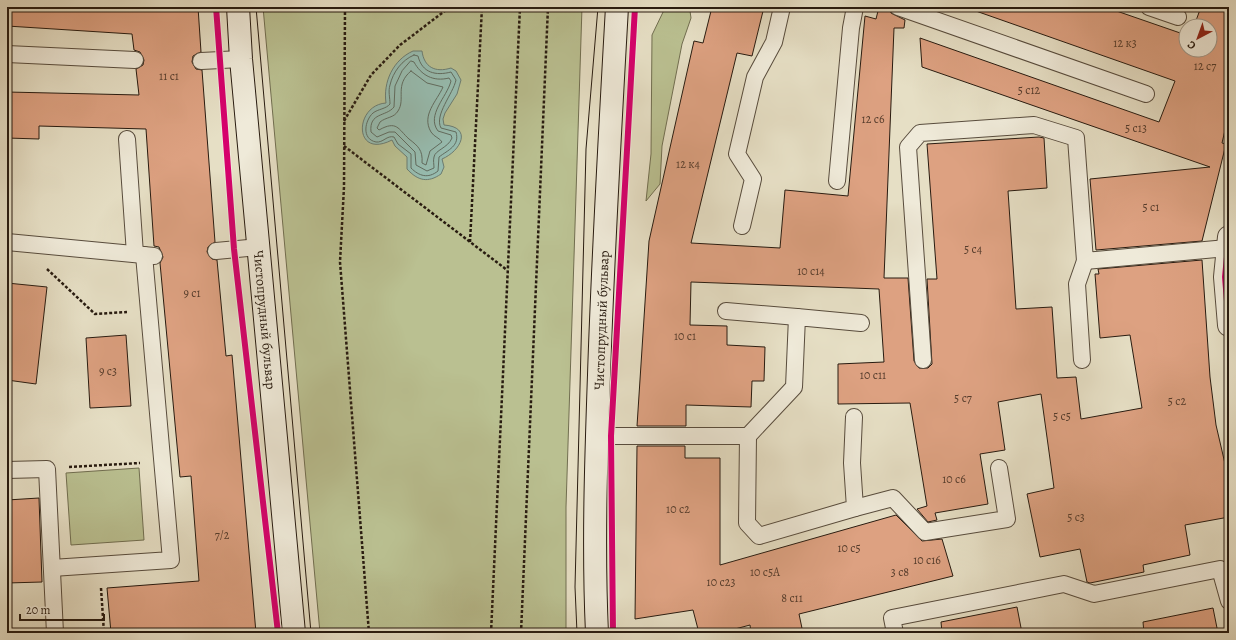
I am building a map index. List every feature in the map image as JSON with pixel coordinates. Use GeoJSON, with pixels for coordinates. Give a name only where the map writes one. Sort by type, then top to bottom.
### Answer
{"type":"FeatureCollection","features":[{"type":"Feature","properties":{"kind":"main road","name":"Чистопрудный бульвар"},"geometry":{"type":"LineString","coordinates":[[238,7],[241,59],[294,633]]}},
{"type":"Feature","properties":{"kind":"main road","name":"Чистопрудный бульвар"},"geometry":{"type":"LineString","coordinates":[[597,633],[594,578],[596,436],[617,7]]}},
{"type":"Feature","properties":{"kind":"main road"},"geometry":{"type":"LineString","coordinates":[[1228,242],[1225,277],[1229,325]]}},
{"type":"Feature","properties":{"kind":"lane"},"geometry":{"type":"LineString","coordinates":[[742,226],[753,179],[737,154],[755,77],[774,42],[782,7]]}},
{"type":"Feature","properties":{"kind":"lane"},"geometry":{"type":"LineString","coordinates":[[837,181],[851,28],[855,7]]}},
{"type":"Feature","properties":{"kind":"lane"},"geometry":{"type":"LineString","coordinates":[[898,7],[1146,94]]}},
{"type":"Feature","properties":{"kind":"lane"},"geometry":{"type":"LineString","coordinates":[[1149,7],[1178,17]]}},
{"type":"Feature","properties":{"kind":"lane"},"geometry":{"type":"LineString","coordinates":[[7,54],[135,60]]}},
{"type":"Feature","properties":{"kind":"lane"},"geometry":{"type":"LineString","coordinates":[[201,61],[241,59]]}},
{"type":"Feature","properties":{"kind":"lane"},"geometry":{"type":"LineString","coordinates":[[923,360],[908,147],[920,133],[1034,125],[1076,138],[1086,261],[1077,284],[1082,360]]}},
{"type":"Feature","properties":{"kind":"lane"},"geometry":{"type":"LineString","coordinates":[[52,568],[171,560],[144,255],[127,139]]}},
{"type":"Feature","properties":{"kind":"lane"},"geometry":{"type":"LineString","coordinates":[[13,242],[144,255]]}},
{"type":"Feature","properties":{"kind":"lane"},"geometry":{"type":"LineString","coordinates":[[1086,261],[1228,242]]}},
{"type":"Feature","properties":{"kind":"lane"},"geometry":{"type":"LineString","coordinates":[[216,251],[259,247]]}},
{"type":"Feature","properties":{"kind":"lane"},"geometry":{"type":"LineString","coordinates":[[726,311],[861,323]]}},
{"type":"Feature","properties":{"kind":"lane"},"geometry":{"type":"LineString","coordinates":[[797,317],[794,387],[748,436],[747,523],[759,536],[893,498],[925,532],[1007,519],[999,468]]}},
{"type":"Feature","properties":{"kind":"lane"},"geometry":{"type":"LineString","coordinates":[[854,417],[852,463],[855,508]]}},
{"type":"Feature","properties":{"kind":"lane"},"geometry":{"type":"LineString","coordinates":[[596,436],[748,436]]}},
{"type":"Feature","properties":{"kind":"lane"},"geometry":{"type":"LineString","coordinates":[[7,470],[47,469],[55,633]]}},
{"type":"Feature","properties":{"kind":"lane"},"geometry":{"type":"LineString","coordinates":[[895,633],[892,618],[1064,584],[1094,594],[1220,569],[1226,580],[1229,600]]}},
{"type":"Feature","properties":{"kind":"path"},"geometry":{"type":"LineString","coordinates":[[345,7],[344,146],[340,262],[369,633]]}},
{"type":"Feature","properties":{"kind":"path"},"geometry":{"type":"LineString","coordinates":[[344,121],[371,75],[400,45],[450,7]]}},
{"type":"Feature","properties":{"kind":"path"},"geometry":{"type":"LineString","coordinates":[[470,242],[482,7]]}},
{"type":"Feature","properties":{"kind":"path"},"geometry":{"type":"LineString","coordinates":[[491,633],[520,7]]}},
{"type":"Feature","properties":{"kind":"path"},"geometry":{"type":"LineString","coordinates":[[521,633],[548,7]]}},
{"type":"Feature","properties":{"kind":"path"},"geometry":{"type":"LineString","coordinates":[[344,146],[508,270]]}},
{"type":"Feature","properties":{"kind":"path"},"geometry":{"type":"LineString","coordinates":[[13,242],[95,314],[149,310]]}},
{"type":"Feature","properties":{"kind":"path"},"geometry":{"type":"LineString","coordinates":[[47,469],[162,461]]}},
{"type":"Feature","properties":{"kind":"path"},"geometry":{"type":"LineString","coordinates":[[99,565],[104,633]]}},
{"type":"Feature","properties":{"kind":"green space"},"geometry":{"type":"Polygon","coordinates":[[[263,7],[582,7],[566,507],[566,633],[320,633],[263,7]]]}},
{"type":"Feature","properties":{"kind":"green space"},"geometry":{"type":"Polygon","coordinates":[[[684,7],[690,11],[691,18],[682,44],[662,146],[660,184],[646,201],[651,154],[652,35],[665,8],[684,7]]]}},
{"type":"Feature","properties":{"kind":"green space"},"geometry":{"type":"Polygon","coordinates":[[[139,468],[144,540],[71,545],[66,473],[139,468]]]}},
{"type":"Feature","properties":{"kind":"water"},"geometry":{"type":"Polygon","coordinates":[[[413,51],[422,51],[425,61],[428,65],[435,69],[440,70],[451,68],[456,71],[461,80],[457,94],[443,119],[444,125],[459,130],[461,140],[454,151],[442,159],[444,167],[441,174],[427,180],[415,176],[407,169],[407,157],[395,146],[392,140],[379,144],[370,143],[365,138],[362,130],[368,112],[375,106],[386,103],[386,87],[391,72],[400,60],[413,51]]]}},
{"type":"Feature","properties":{"kind":"building"},"geometry":{"type":"Polygon","coordinates":[[[7,7],[198,7],[201,52],[193,56],[192,62],[196,69],[202,70],[215,242],[208,247],[207,252],[212,259],[217,260],[226,356],[232,355],[256,633],[111,633],[107,588],[199,581],[191,476],[180,477],[160,263],[163,257],[159,247],[154,246],[146,129],[39,126],[39,139],[7,138],[7,92],[139,95],[136,69],[143,65],[144,60],[140,52],[134,50],[132,34],[7,26],[7,7]]]}},
{"type":"Feature","properties":{"kind":"building"},"geometry":{"type":"Polygon","coordinates":[[[712,7],[764,7],[752,56],[737,53],[691,243],[780,248],[785,190],[848,196],[865,16],[876,19],[879,7],[889,7],[891,13],[905,20],[904,28],[894,28],[884,278],[908,278],[914,361],[919,368],[928,368],[932,364],[927,279],[937,279],[927,144],[1039,137],[1044,138],[1047,188],[1008,191],[1016,309],[1052,307],[1057,378],[1076,377],[1081,419],[1142,408],[1130,335],[1100,338],[1095,274],[1099,274],[1098,269],[1202,260],[1210,377],[1216,425],[1229,481],[1229,517],[1185,525],[1190,555],[1143,565],[1144,572],[1090,583],[1087,582],[1080,549],[1040,557],[1027,494],[1054,488],[1041,394],[998,402],[1005,450],[980,454],[988,504],[935,513],[937,520],[928,522],[917,509],[927,506],[910,403],[838,404],[838,364],[884,362],[879,289],[691,282],[690,325],[727,326],[727,345],[765,347],[764,381],[752,381],[751,407],[686,405],[686,426],[637,426],[649,241],[694,41],[703,43],[712,7]]]}},
{"type":"Feature","properties":{"kind":"building"},"geometry":{"type":"Polygon","coordinates":[[[974,7],[1105,7],[1178,32],[1178,58],[1218,58],[1218,18],[1197,18],[1201,7],[1229,7],[1229,113],[1222,143],[1226,144],[1202,241],[1096,250],[1090,179],[1210,167],[922,67],[920,38],[1159,122],[1175,81],[973,10],[974,7]]]}},
{"type":"Feature","properties":{"kind":"building"},"geometry":{"type":"Polygon","coordinates":[[[7,283],[47,287],[36,384],[7,380],[7,283]]]}},
{"type":"Feature","properties":{"kind":"building"},"geometry":{"type":"Polygon","coordinates":[[[126,335],[131,406],[90,408],[86,338],[126,335]]]}},
{"type":"Feature","properties":{"kind":"building"},"geometry":{"type":"Polygon","coordinates":[[[637,446],[685,446],[685,458],[720,458],[720,565],[896,515],[922,541],[942,539],[953,576],[799,614],[803,633],[751,633],[750,625],[720,633],[699,633],[693,610],[635,619],[637,446]]]}},
{"type":"Feature","properties":{"kind":"building"},"geometry":{"type":"Polygon","coordinates":[[[39,498],[42,582],[7,583],[7,500],[39,498]]]}},
{"type":"Feature","properties":{"kind":"building"},"geometry":{"type":"Polygon","coordinates":[[[1017,607],[1022,633],[942,633],[941,622],[1017,607]]]}},
{"type":"Feature","properties":{"kind":"building"},"geometry":{"type":"Polygon","coordinates":[[[1213,608],[1218,633],[1144,633],[1143,622],[1213,608]]]}},
{"type":"Feature","properties":{"kind":"tram line"},"geometry":{"type":"LineString","coordinates":[[256,7],[311,633]]}},
{"type":"Feature","properties":{"kind":"tram line"},"geometry":{"type":"LineString","coordinates":[[577,633],[575,587],[586,149],[598,7]]}},
{"type":"Feature","properties":{"kind":"cycle path"},"geometry":{"type":"LineString","coordinates":[[216,7],[234,249],[278,633]]}},
{"type":"Feature","properties":{"kind":"cycle path"},"geometry":{"type":"LineString","coordinates":[[613,633],[611,436],[635,7]]}},
{"type":"Feature","properties":{"kind":"cycle path"},"geometry":{"type":"LineString","coordinates":[[1229,237],[1225,277],[1229,325]]}}]}
